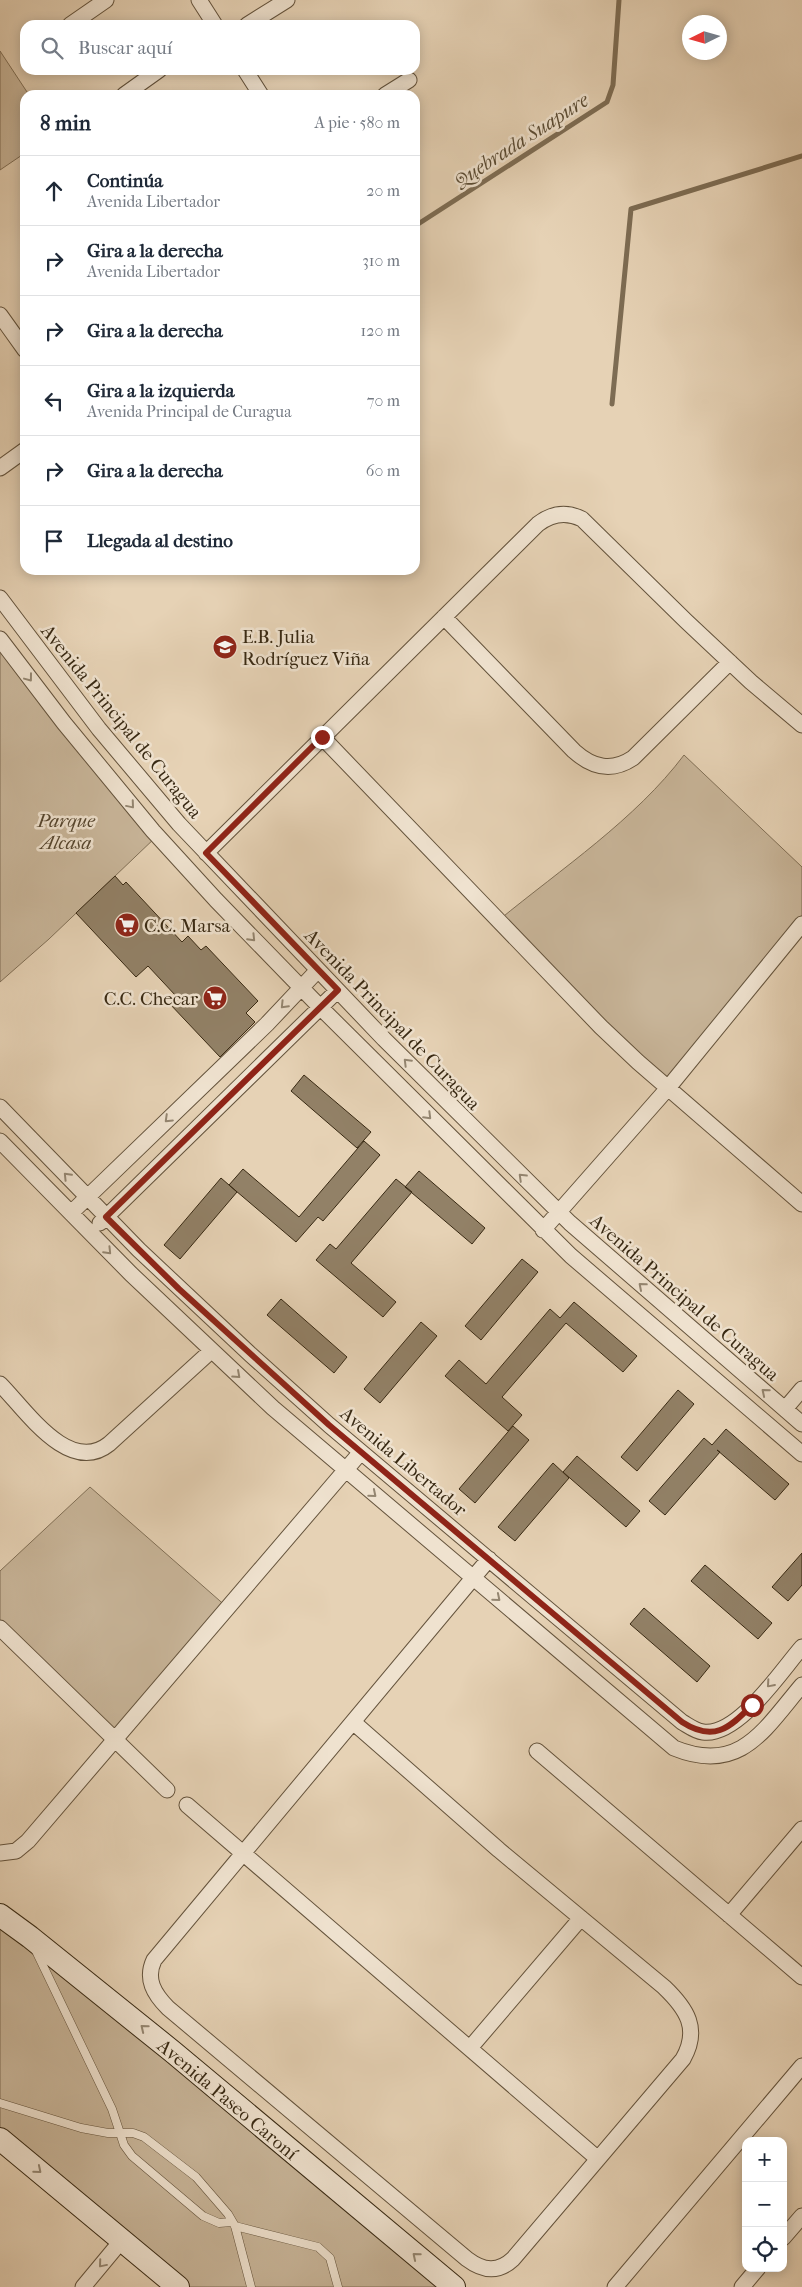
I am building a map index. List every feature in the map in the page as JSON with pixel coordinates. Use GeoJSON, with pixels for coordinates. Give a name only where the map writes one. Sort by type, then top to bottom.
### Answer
{"type":"FeatureCollection","features":[{"type":"Feature","properties":{"kind":"street"},"geometry":{"type":"LineString","coordinates":[[77,20],[106,0]]}},
{"type":"Feature","properties":{"kind":"street"},"geometry":{"type":"LineString","coordinates":[[199,0],[212,20]]}},
{"type":"Feature","properties":{"kind":"street"},"geometry":{"type":"LineString","coordinates":[[255,20],[287,0]]}},
{"type":"Feature","properties":{"kind":"street"},"geometry":{"type":"LineString","coordinates":[[131,90],[152,75]]}},
{"type":"Feature","properties":{"kind":"street"},"geometry":{"type":"LineString","coordinates":[[248,75],[258,90]]}},
{"type":"Feature","properties":{"kind":"street"},"geometry":{"type":"LineString","coordinates":[[393,90],[409,80]]}},
{"type":"Feature","properties":{"kind":"street"},"geometry":{"type":"LineString","coordinates":[[0,315],[20,343]]}},
{"type":"Feature","properties":{"kind":"street"},"geometry":{"type":"LineString","coordinates":[[0,468],[20,454]]}},
{"type":"Feature","properties":{"kind":"street"},"geometry":{"type":"LineString","coordinates":[[206,853],[538,524],[551,516],[567,514],[575,516],[589,525],[730,662],[802,726]]}},
{"type":"Feature","properties":{"kind":"street","name":"Avenida Principal de Curagua"},"geometry":{"type":"LineString","coordinates":[[0,598],[99,729],[206,853],[464,1121],[559,1212],[802,1424]]}},
{"type":"Feature","properties":{"kind":"street"},"geometry":{"type":"LineString","coordinates":[[444,617],[574,751],[600,767],[617,767],[633,758],[730,662]]}},
{"type":"Feature","properties":{"kind":"street"},"geometry":{"type":"LineString","coordinates":[[0,639],[64,723],[153,831],[301,988],[543,1230],[802,1454]]}},
{"type":"Feature","properties":{"kind":"street"},"geometry":{"type":"LineString","coordinates":[[322,737],[601,1027],[668,1088],[799,1196]]}},
{"type":"Feature","properties":{"kind":"street"},"geometry":{"type":"LineString","coordinates":[[543,1230],[668,1088],[802,924]]}},
{"type":"Feature","properties":{"kind":"street"},"geometry":{"type":"LineString","coordinates":[[71,1213],[318,970]]}},
{"type":"Feature","properties":{"kind":"street"},"geometry":{"type":"LineString","coordinates":[[90,1232],[338,990]]}},
{"type":"Feature","properties":{"kind":"street","name":"Avenida Libertador"},"geometry":{"type":"LineString","coordinates":[[0,1107],[106,1217],[208,1316],[361,1452],[666,1709],[694,1729],[702,1732],[721,1730],[735,1721],[802,1646]]}},
{"type":"Feature","properties":{"kind":"street"},"geometry":{"type":"LineString","coordinates":[[0,1141],[211,1351],[346,1471],[661,1740],[687,1754],[714,1756],[738,1751],[760,1733],[802,1685]]}},
{"type":"Feature","properties":{"kind":"street"},"geometry":{"type":"LineString","coordinates":[[0,1384],[58,1444],[74,1452],[92,1453],[109,1444],[211,1351]]}},
{"type":"Feature","properties":{"kind":"street"},"geometry":{"type":"LineString","coordinates":[[785,1409],[802,1389]]}},
{"type":"Feature","properties":{"kind":"street"},"geometry":{"type":"LineString","coordinates":[[0,1853],[16,1851],[28,1842],[361,1452]]}},
{"type":"Feature","properties":{"kind":"street"},"geometry":{"type":"LineString","coordinates":[[353,1722],[676,1998],[685,2011],[691,2031],[690,2044],[683,2059],[513,2259],[499,2268],[481,2268],[467,2259],[168,2008],[158,1997],[152,1986],[151,1972],[154,1960],[489,1559]]}},
{"type":"Feature","properties":{"kind":"street"},"geometry":{"type":"LineString","coordinates":[[0,1628],[114,1741],[168,1790]]}},
{"type":"Feature","properties":{"kind":"street"},"geometry":{"type":"LineString","coordinates":[[536,1751],[802,1977]]}},
{"type":"Feature","properties":{"kind":"street"},"geometry":{"type":"LineString","coordinates":[[188,1805],[598,2159]]}},
{"type":"Feature","properties":{"kind":"street"},"geometry":{"type":"LineString","coordinates":[[729,1915],[802,1829]]}},
{"type":"Feature","properties":{"kind":"street","name":"Avenida Paseo Caroní"},"geometry":{"type":"LineString","coordinates":[[0,1916],[30,1937],[173,2052],[454,2287]]}},
{"type":"Feature","properties":{"kind":"street"},"geometry":{"type":"LineString","coordinates":[[470,2048],[581,1918]]}},
{"type":"Feature","properties":{"kind":"street"},"geometry":{"type":"LineString","coordinates":[[615,2287],[802,2066]]}},
{"type":"Feature","properties":{"kind":"street"},"geometry":{"type":"LineString","coordinates":[[0,2139],[178,2287]]}},
{"type":"Feature","properties":{"kind":"street"},"geometry":{"type":"LineString","coordinates":[[787,2233],[802,2216]]}},
{"type":"Feature","properties":{"kind":"street"},"geometry":{"type":"LineString","coordinates":[[83,2287],[122,2240]]}},
{"type":"Feature","properties":{"kind":"street"},"geometry":{"type":"LineString","coordinates":[[742,2287],[755,2272]]}},
{"type":"Feature","properties":{"kind":"lane"},"geometry":{"type":"LineString","coordinates":[[30,1937],[112,2109],[119,2133],[132,2156],[203,2216],[219,2223],[233,2224],[318,2247],[330,2258],[338,2287]]}},
{"type":"Feature","properties":{"kind":"lane"},"geometry":{"type":"LineString","coordinates":[[0,2103],[81,2128],[132,2133],[144,2137],[196,2178],[222,2206],[233,2224],[251,2287]]}},
{"type":"Feature","properties":{"kind":"green space"},"geometry":{"type":"Polygon","coordinates":[[[0,51],[26,90],[20,90],[20,156],[0,170],[0,51]]]}},
{"type":"Feature","properties":{"kind":"green space","name":"Parque Alcasa"},"geometry":{"type":"Polygon","coordinates":[[[0,639],[157,836],[49,939],[0,982],[0,639]]]}},
{"type":"Feature","properties":{"kind":"green space"},"geometry":{"type":"Polygon","coordinates":[[[684,755],[802,867],[802,924],[668,1088],[499,920],[621,822],[644,801],[684,755]]]}},
{"type":"Feature","properties":{"kind":"green space"},"geometry":{"type":"Polygon","coordinates":[[[90,1487],[228,1608],[114,1741],[0,1628],[0,1571],[90,1487]]]}},
{"type":"Feature","properties":{"kind":"green space"},"geometry":{"type":"Polygon","coordinates":[[[0,1915],[454,2287],[178,2287],[0,2139],[0,1915]]]}},
{"type":"Feature","properties":{"kind":"building"},"geometry":{"type":"Polygon","coordinates":[[[115,876],[123,885],[126,882],[182,942],[188,936],[201,950],[206,946],[258,1001],[246,1013],[255,1022],[220,1057],[169,1003],[176,996],[148,966],[136,977],[76,913],[115,876]]]}},
{"type":"Feature","properties":{"kind":"building"},"geometry":{"type":"Polygon","coordinates":[[[304,1075],[371,1132],[357,1148],[291,1091],[304,1075]]]}},
{"type":"Feature","properties":{"kind":"building"},"geometry":{"type":"Polygon","coordinates":[[[364,1141],[380,1155],[323,1221],[318,1217],[296,1242],[229,1185],[243,1169],[299,1217],[364,1141]]]}},
{"type":"Feature","properties":{"kind":"building"},"geometry":{"type":"Polygon","coordinates":[[[419,1171],[485,1228],[472,1244],[405,1187],[419,1171]]]}},
{"type":"Feature","properties":{"kind":"building"},"geometry":{"type":"Polygon","coordinates":[[[221,1178],[237,1192],[180,1259],[164,1245],[221,1178]]]}},
{"type":"Feature","properties":{"kind":"building"},"geometry":{"type":"Polygon","coordinates":[[[396,1179],[412,1192],[351,1263],[396,1302],[383,1317],[316,1260],[330,1244],[336,1249],[396,1179]]]}},
{"type":"Feature","properties":{"kind":"building"},"geometry":{"type":"Polygon","coordinates":[[[522,1259],[538,1272],[481,1340],[465,1326],[522,1259]]]}},
{"type":"Feature","properties":{"kind":"building"},"geometry":{"type":"Polygon","coordinates":[[[281,1299],[347,1357],[334,1373],[267,1315],[281,1299]]]}},
{"type":"Feature","properties":{"kind":"building"},"geometry":{"type":"Polygon","coordinates":[[[574,1302],[637,1356],[623,1372],[566,1323],[502,1397],[522,1415],[508,1431],[445,1376],[459,1360],[486,1384],[550,1309],[560,1318],[574,1302]]]}},
{"type":"Feature","properties":{"kind":"building"},"geometry":{"type":"Polygon","coordinates":[[[421,1322],[437,1336],[380,1403],[364,1389],[421,1322]]]}},
{"type":"Feature","properties":{"kind":"building"},"geometry":{"type":"Polygon","coordinates":[[[678,1390],[694,1404],[637,1471],[621,1457],[678,1390]]]}},
{"type":"Feature","properties":{"kind":"building"},"geometry":{"type":"Polygon","coordinates":[[[513,1426],[529,1440],[475,1503],[459,1489],[513,1426]]]}},
{"type":"Feature","properties":{"kind":"building"},"geometry":{"type":"Polygon","coordinates":[[[726,1429],[789,1484],[775,1500],[720,1452],[665,1515],[649,1501],[704,1438],[712,1445],[726,1429]]]}},
{"type":"Feature","properties":{"kind":"building"},"geometry":{"type":"Polygon","coordinates":[[[577,1456],[640,1511],[626,1527],[563,1472],[577,1456]]]}},
{"type":"Feature","properties":{"kind":"building"},"geometry":{"type":"Polygon","coordinates":[[[553,1463],[569,1478],[515,1541],[498,1527],[553,1463]]]}},
{"type":"Feature","properties":{"kind":"building"},"geometry":{"type":"Polygon","coordinates":[[[802,1553],[802,1585],[788,1601],[772,1587],[802,1553]]]}},
{"type":"Feature","properties":{"kind":"building"},"geometry":{"type":"Polygon","coordinates":[[[705,1565],[772,1623],[758,1639],[691,1581],[705,1565]]]}},
{"type":"Feature","properties":{"kind":"building"},"geometry":{"type":"Polygon","coordinates":[[[644,1608],[710,1666],[697,1682],[630,1624],[644,1608]]]}},
{"type":"Feature","properties":{"kind":"waterway","name":"Quebrada Suapure"},"geometry":{"type":"LineString","coordinates":[[420,223],[607,102],[613,85],[619,0]]}},
{"type":"Feature","properties":{"kind":"waterway"},"geometry":{"type":"LineString","coordinates":[[612,404],[631,209],[802,156]]}},
{"type":"Feature","properties":{"kind":"place","name":"E.B. Julia Rodríguez Viña"},"geometry":{"type":"Point","coordinates":[225,647]}},
{"type":"Feature","properties":{"kind":"place","name":"C.C. Marsa"},"geometry":{"type":"Point","coordinates":[127,925]}},
{"type":"Feature","properties":{"kind":"place","name":"C.C. Checar"},"geometry":{"type":"Point","coordinates":[215,998]}},
{"type":"Feature","properties":{"kind":"route"},"geometry":{"type":"LineString","coordinates":[[322,737],[206,853],[338,990],[106,1217],[179,1289],[329,1425],[682,1722],[702,1732],[721,1730],[740,1718],[752,1705]]}}]}
